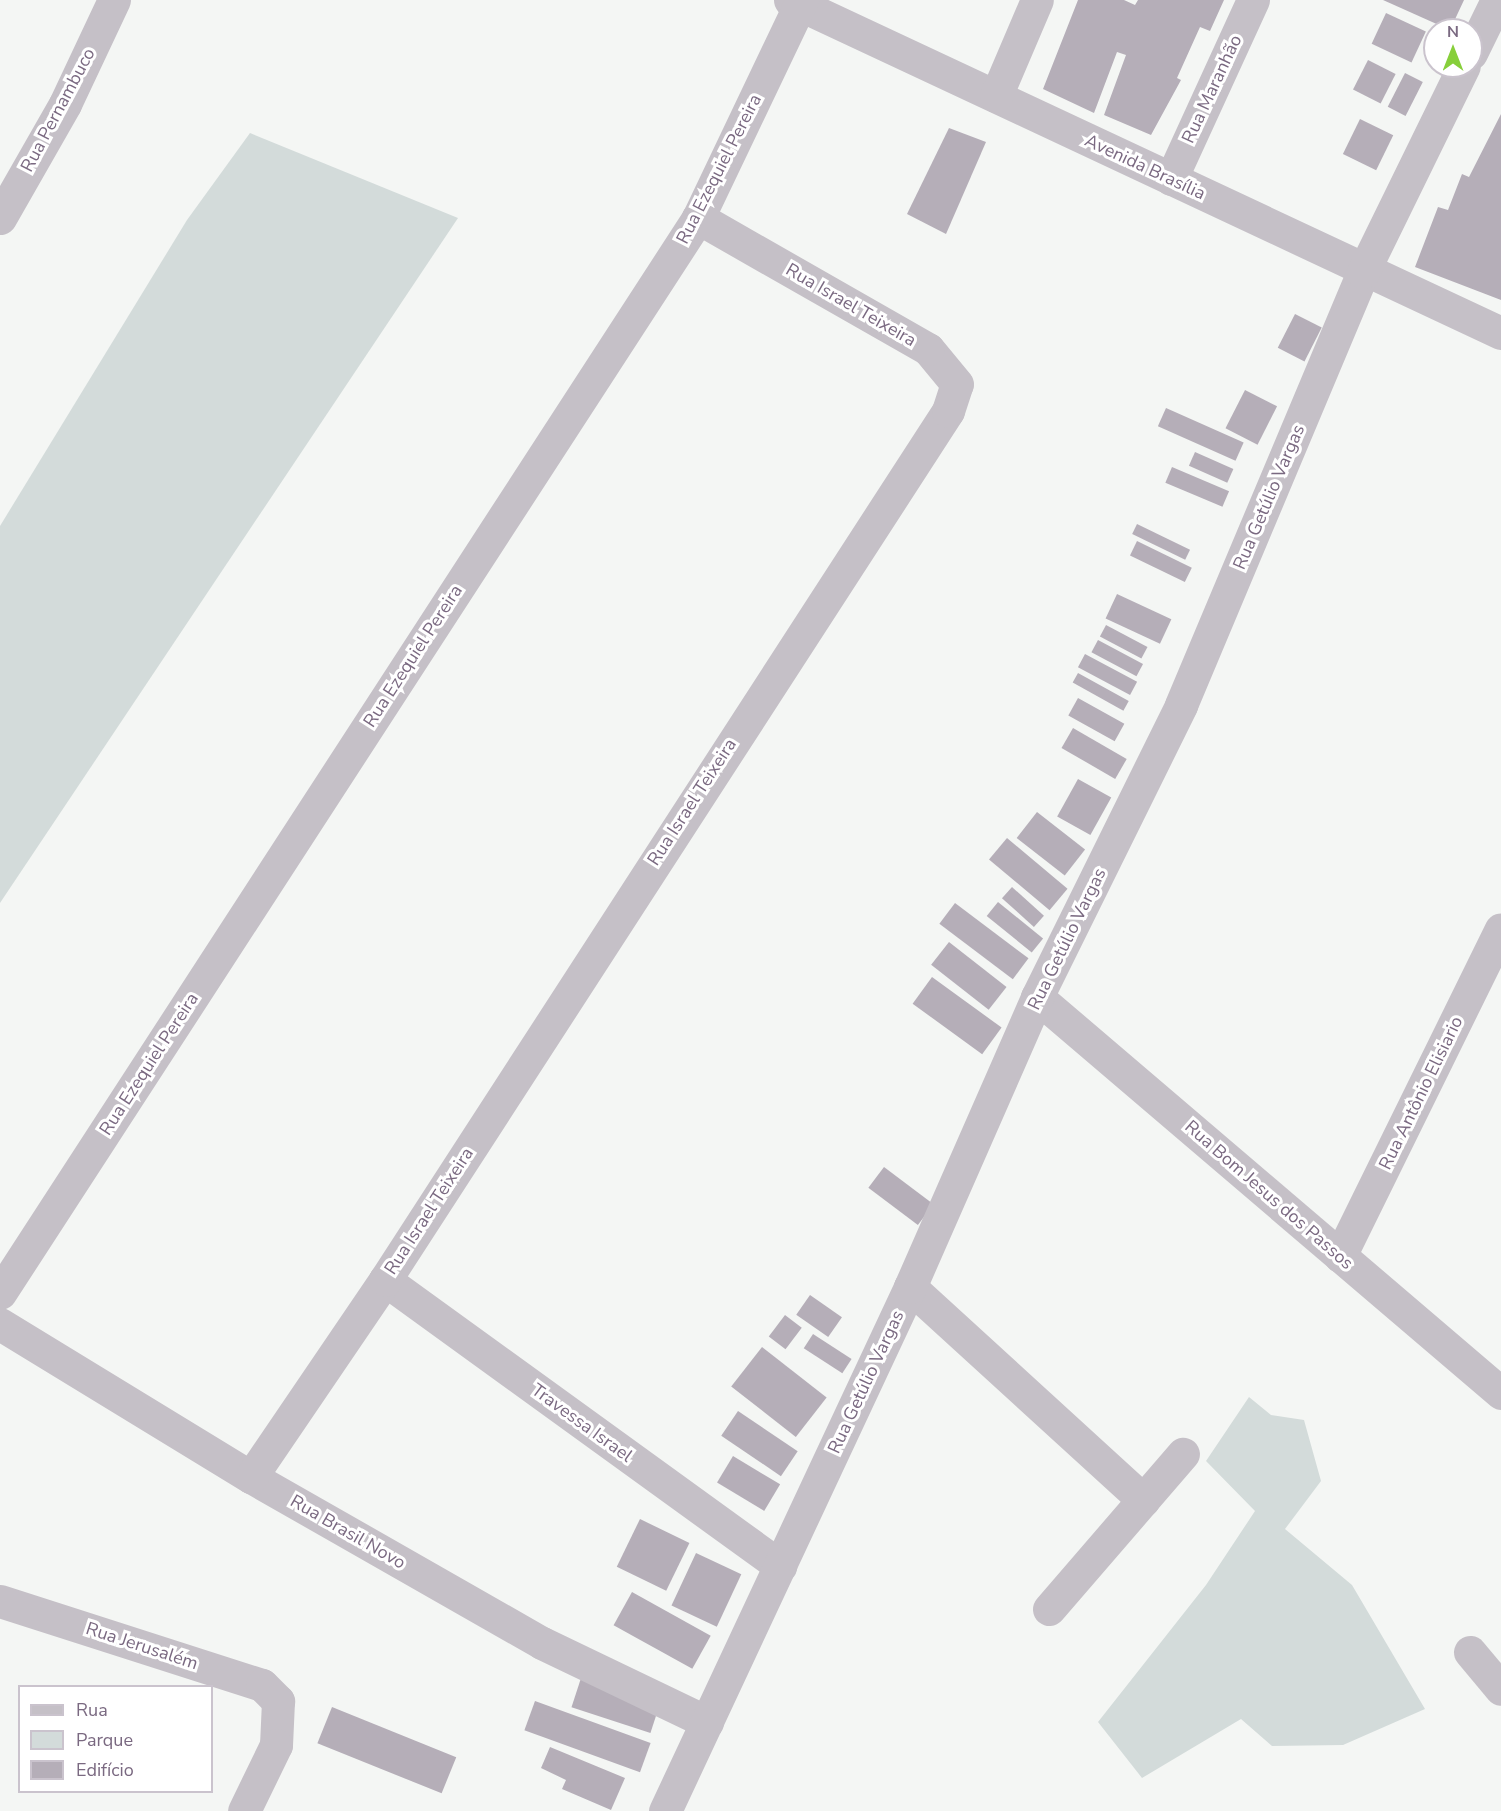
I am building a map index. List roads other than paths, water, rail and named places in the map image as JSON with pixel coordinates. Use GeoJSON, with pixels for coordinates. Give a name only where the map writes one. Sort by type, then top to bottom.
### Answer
{"type":"FeatureCollection","features":[{"type":"Feature","properties":{"kind":"street","name":"Rua Pernambuco"},"geometry":{"type":"LineString","coordinates":[[0,218],[65,104],[114,0]]}},
{"type":"Feature","properties":{"kind":"street"},"geometry":{"type":"LineString","coordinates":[[996,96],[1037,0]]}},
{"type":"Feature","properties":{"kind":"street","name":"Rua Maranhão"},"geometry":{"type":"LineString","coordinates":[[1171,179],[1253,0]]}},
{"type":"Feature","properties":{"kind":"street"},"geometry":{"type":"LineString","coordinates":[[1483,28],[1497,0]]}},
{"type":"Feature","properties":{"kind":"street","name":"Avenida Brasília"},"geometry":{"type":"LineString","coordinates":[[797,2],[1363,272],[1501,333]]}},
{"type":"Feature","properties":{"kind":"street","name":"Rua Ezequiel Pereira"},"geometry":{"type":"LineString","coordinates":[[0,1293],[698,218],[797,2]]}},
{"type":"Feature","properties":{"kind":"street","name":"Rua Getúlio Vargas"},"geometry":{"type":"LineString","coordinates":[[665,1811],[910,1287],[1037,997],[1181,705],[1363,272],[1458,78]]}},
{"type":"Feature","properties":{"kind":"street","name":"Rua Israel Teixeira"},"geometry":{"type":"LineString","coordinates":[[251,1477],[385,1281],[948,411],[957,384],[928,349],[698,218]]}},
{"type":"Feature","properties":{"kind":"street","name":"Rua Antônio Elisiario"},"geometry":{"type":"LineString","coordinates":[[1340,1256],[1501,929]]}},
{"type":"Feature","properties":{"kind":"street","name":"Rua Bom Jesus dos Passos"},"geometry":{"type":"LineString","coordinates":[[1037,997],[1501,1393]]}},
{"type":"Feature","properties":{"kind":"street","name":"Travessa Israel"},"geometry":{"type":"LineString","coordinates":[[385,1281],[780,1566]]}},
{"type":"Feature","properties":{"kind":"street"},"geometry":{"type":"LineString","coordinates":[[910,1287],[1143,1500]]}},
{"type":"Feature","properties":{"kind":"street","name":"Rua Brasil Novo"},"geometry":{"type":"LineString","coordinates":[[0,1324],[251,1477],[542,1643],[707,1722]]}},
{"type":"Feature","properties":{"kind":"street"},"geometry":{"type":"LineString","coordinates":[[1049,1609],[1183,1454]]}},
{"type":"Feature","properties":{"kind":"street","name":"Rua Jerusalém"},"geometry":{"type":"LineString","coordinates":[[0,1601],[262,1685],[278,1701],[276,1745],[244,1811]]}},
{"type":"Feature","properties":{"kind":"street"},"geometry":{"type":"LineString","coordinates":[[1470,1652],[1501,1689]]}}]}
